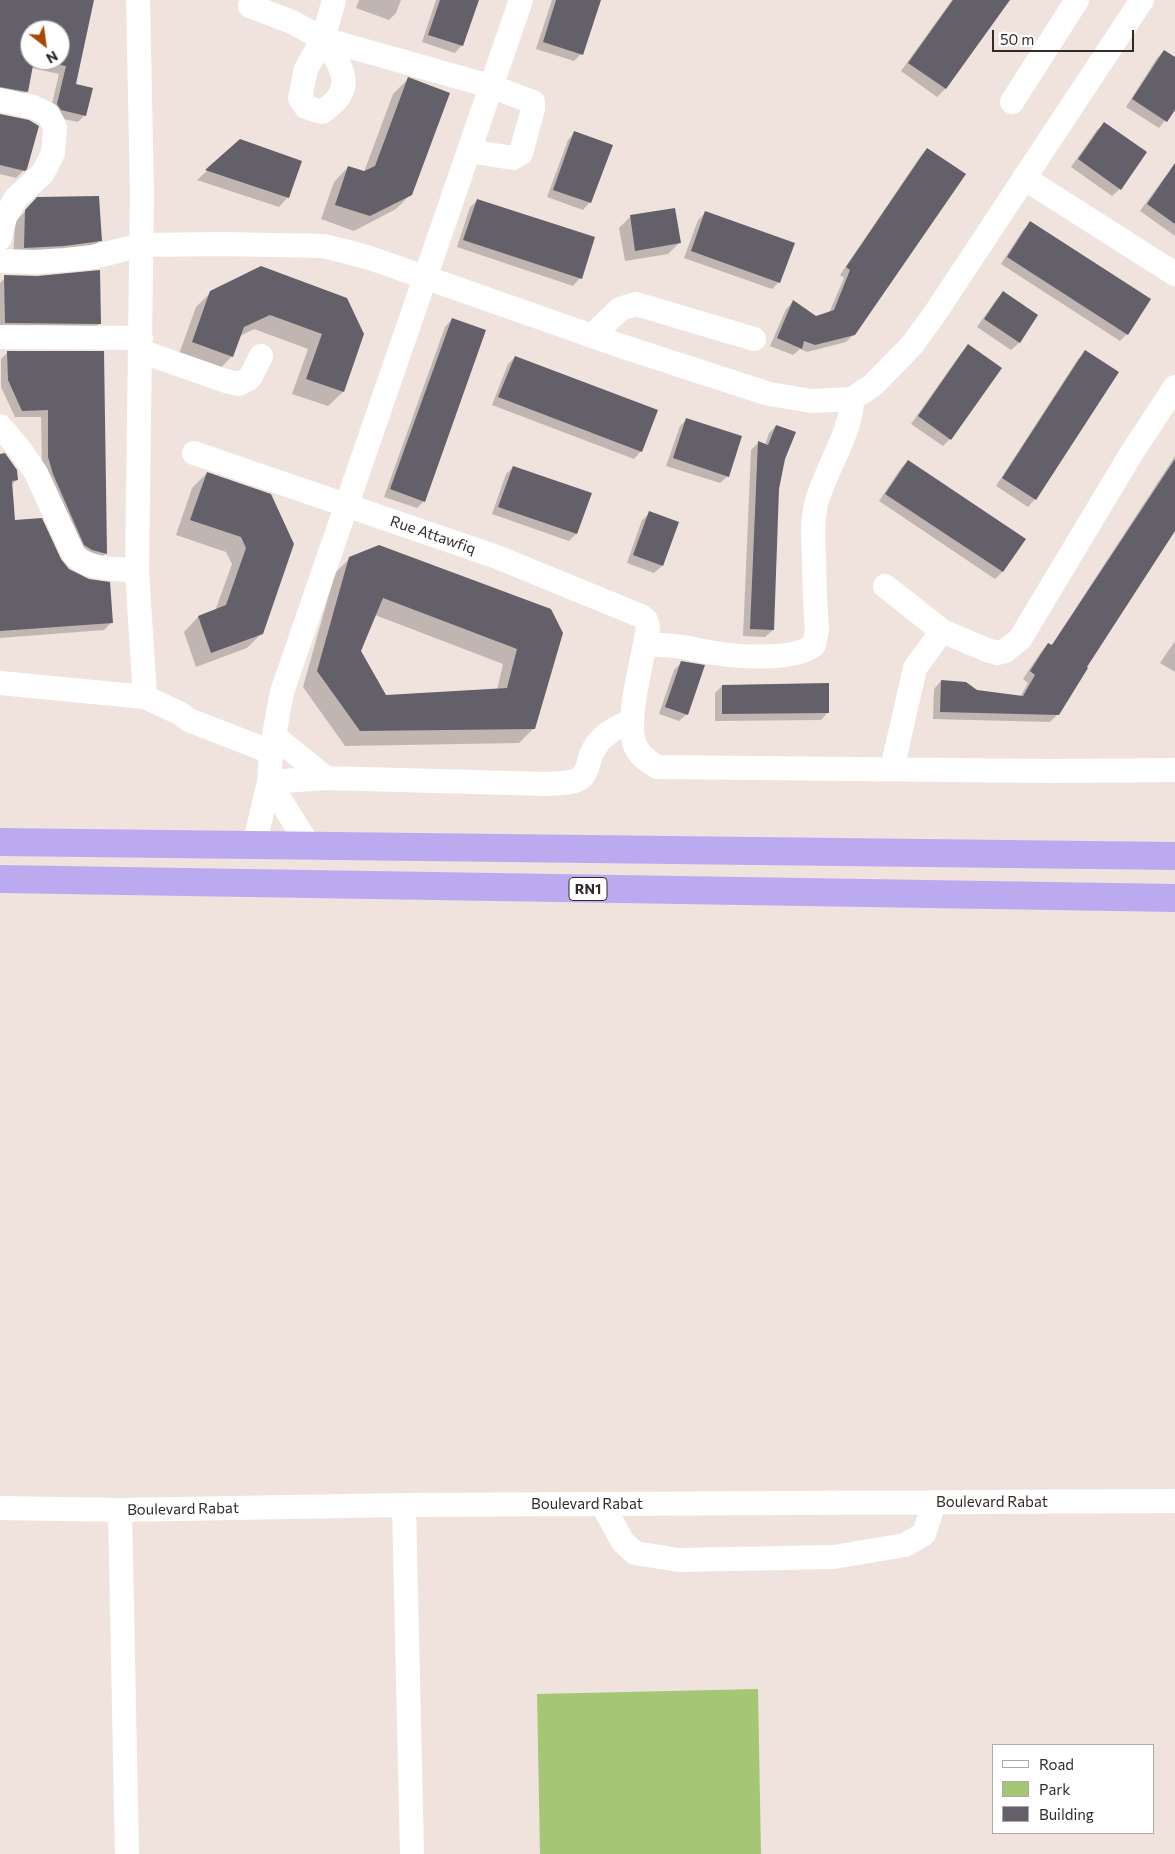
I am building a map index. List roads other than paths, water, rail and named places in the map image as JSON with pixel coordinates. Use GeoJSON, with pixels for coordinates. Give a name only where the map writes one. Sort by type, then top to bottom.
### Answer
{"type":"FeatureCollection","features":[{"type":"Feature","properties":{"kind":"highway"},"geometry":{"type":"LineString","coordinates":[[0,842],[1175,856]]}},
{"type":"Feature","properties":{"kind":"highway","name":"RN1"},"geometry":{"type":"LineString","coordinates":[[0,879],[1175,898]]}},
{"type":"Feature","properties":{"kind":"street"},"geometry":{"type":"LineString","coordinates":[[138,0],[142,245],[137,571],[145,697]]}},
{"type":"Feature","properties":{"kind":"street"},"geometry":{"type":"LineString","coordinates":[[323,39],[334,0]]}},
{"type":"Feature","properties":{"kind":"street"},"geometry":{"type":"LineString","coordinates":[[254,846],[269,782],[282,692],[348,506],[490,86],[521,0]]}},
{"type":"Feature","properties":{"kind":"street"},"geometry":{"type":"LineString","coordinates":[[1012,102],[1077,0]]}},
{"type":"Feature","properties":{"kind":"street"},"geometry":{"type":"LineString","coordinates":[[0,261],[36,262],[65,260],[94,256],[142,245],[324,246],[367,257],[592,336],[769,394],[812,401],[852,399],[872,385],[912,345],[934,315],[1024,178],[1134,3]]}},
{"type":"Feature","properties":{"kind":"street"},"geometry":{"type":"LineString","coordinates":[[250,6],[292,22],[323,39],[490,86],[533,102],[534,110],[521,153],[513,158],[469,150]]}},
{"type":"Feature","properties":{"kind":"street"},"geometry":{"type":"LineString","coordinates":[[0,100],[33,107],[48,114],[54,127],[54,153],[43,173],[16,198],[5,217],[0,238]]}},
{"type":"Feature","properties":{"kind":"street"},"geometry":{"type":"LineString","coordinates":[[1024,178],[1175,274]]}},
{"type":"Feature","properties":{"kind":"street"},"geometry":{"type":"LineString","coordinates":[[592,336],[620,309],[636,304],[754,339]]}},
{"type":"Feature","properties":{"kind":"street"},"geometry":{"type":"LineString","coordinates":[[0,337],[140,345],[226,381],[239,384],[250,378],[261,356]]}},
{"type":"Feature","properties":{"kind":"street"},"geometry":{"type":"LineString","coordinates":[[885,586],[942,631],[997,653],[1005,651],[1014,645],[1020,639],[1131,454],[1175,387]]}},
{"type":"Feature","properties":{"kind":"street"},"geometry":{"type":"LineString","coordinates":[[852,399],[845,431],[831,462],[816,505],[813,538],[817,630],[814,645],[807,650],[783,655],[748,656],[716,653],[680,646],[646,644],[631,721],[634,743],[646,761],[657,767],[1175,770]]}},
{"type":"Feature","properties":{"kind":"street"},"geometry":{"type":"LineString","coordinates":[[0,426],[36,473],[73,553],[78,559],[91,565],[137,571]]}},
{"type":"Feature","properties":{"kind":"street","name":"Rue Attawfiq"},"geometry":{"type":"LineString","coordinates":[[194,453],[497,557],[626,609],[646,620],[648,627],[646,644]]}},
{"type":"Feature","properties":{"kind":"street"},"geometry":{"type":"LineString","coordinates":[[892,769],[915,668],[942,631]]}},
{"type":"Feature","properties":{"kind":"street"},"geometry":{"type":"LineString","coordinates":[[0,683],[145,697],[181,714],[189,720],[273,744],[326,778]]}},
{"type":"Feature","properties":{"kind":"street"},"geometry":{"type":"LineString","coordinates":[[269,782],[326,778],[547,784],[576,781],[582,778],[594,748],[611,730],[631,721]]}},
{"type":"Feature","properties":{"kind":"street"},"geometry":{"type":"LineString","coordinates":[[269,782],[309,846]]}},
{"type":"Feature","properties":{"kind":"street","name":"Boulevard Rabat"},"geometry":{"type":"LineString","coordinates":[[0,1508],[120,1510],[404,1505],[1175,1501]]}},
{"type":"Feature","properties":{"kind":"street"},"geometry":{"type":"LineString","coordinates":[[602,1504],[624,1542],[634,1553],[679,1560],[834,1557],[905,1545],[924,1534],[934,1502]]}},
{"type":"Feature","properties":{"kind":"street"},"geometry":{"type":"LineString","coordinates":[[404,1505],[412,1854]]}},
{"type":"Feature","properties":{"kind":"street"},"geometry":{"type":"LineString","coordinates":[[120,1510],[127,1854]]}}]}
